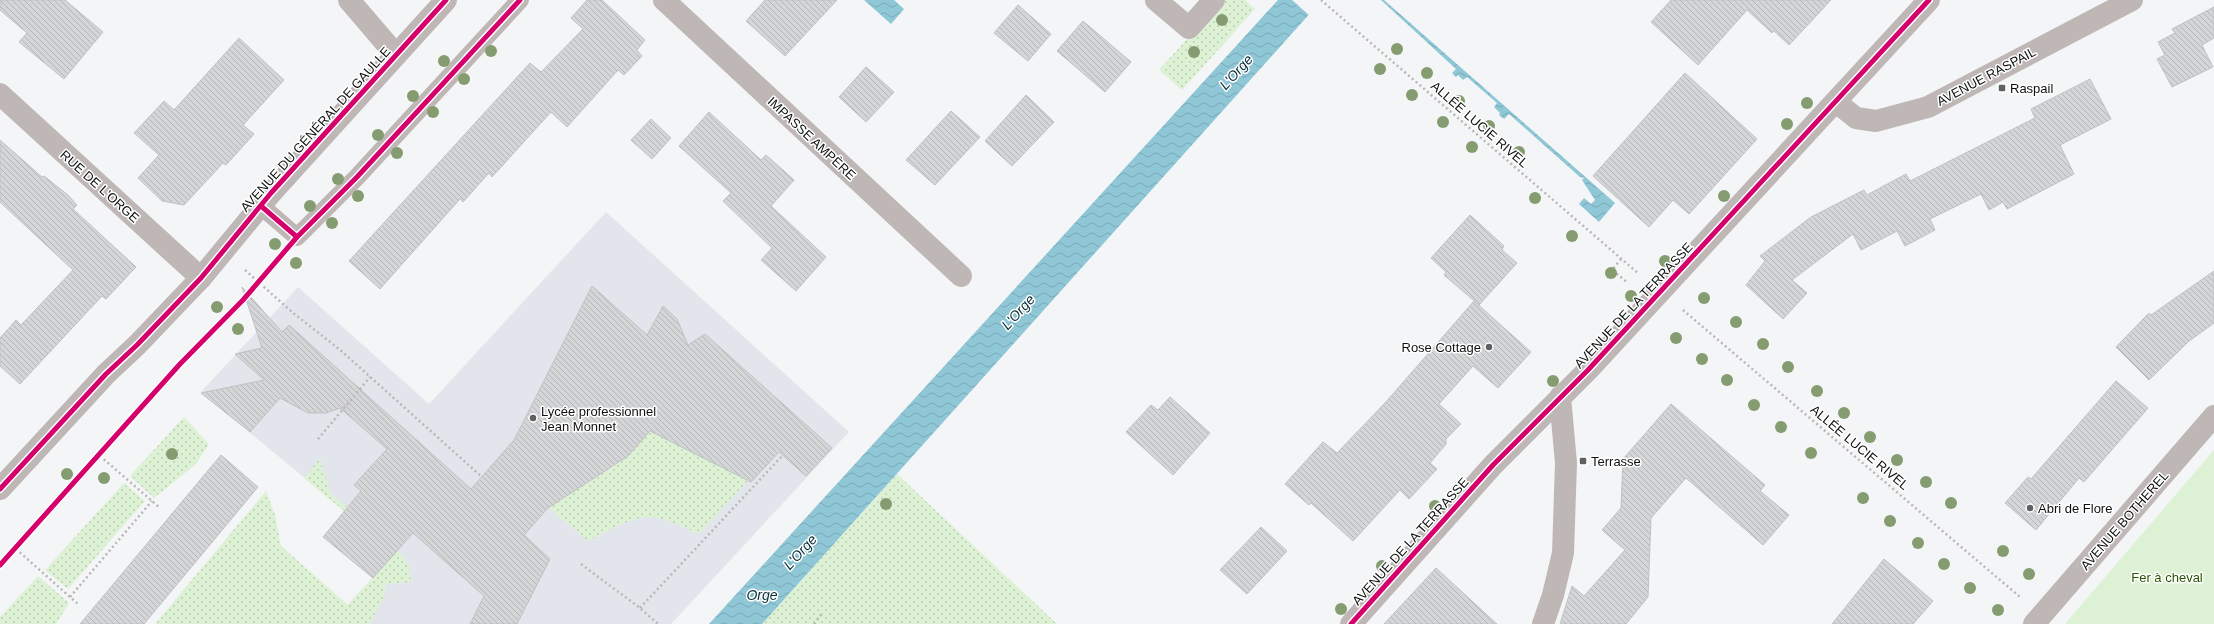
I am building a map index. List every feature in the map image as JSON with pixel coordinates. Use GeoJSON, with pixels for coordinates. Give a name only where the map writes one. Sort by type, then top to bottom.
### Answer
{"type":"FeatureCollection","features":[{"type":"Feature","properties":{"kind":"street"},"geometry":{"type":"LineString","coordinates":[[349,0],[396,55]]}},
{"type":"Feature","properties":{"kind":"street","name":"AVENUE DU GÉNÉRAL DE GAULLE"},"geometry":{"type":"LineString","coordinates":[[0,489],[106,374],[137,345],[201,278],[271,192],[446,0]]}},
{"type":"Feature","properties":{"kind":"street","name":"IMPASSE AMPÈRE"},"geometry":{"type":"LineString","coordinates":[[664,0],[961,276]]}},
{"type":"Feature","properties":{"kind":"street"},"geometry":{"type":"LineString","coordinates":[[1156,0],[1189,28],[1214,0]]}},
{"type":"Feature","properties":{"kind":"street","name":"AVENUE DE LA TERRASSE"},"geometry":{"type":"LineString","coordinates":[[1351,624],[1493,465],[1598,359],[1929,0]]}},
{"type":"Feature","properties":{"kind":"street","name":"AVENUE RASPAIL"},"geometry":{"type":"LineString","coordinates":[[1836,102],[1856,118],[1876,121],[1928,107],[2132,0]]}},
{"type":"Feature","properties":{"kind":"street","name":"RUE DE L'ORGE"},"geometry":{"type":"LineString","coordinates":[[0,94],[201,278]]}},
{"type":"Feature","properties":{"kind":"street"},"geometry":{"type":"LineString","coordinates":[[1543,624],[1553,595],[1563,553],[1566,463],[1560,397]]}},
{"type":"Feature","properties":{"kind":"street","name":"AVENUE BOTHEREL"},"geometry":{"type":"LineString","coordinates":[[2034,624],[2214,416]]}},
{"type":"Feature","properties":{"kind":"lane"},"geometry":{"type":"LineString","coordinates":[[261,206],[297,237],[357,177],[520,0]]}},
{"type":"Feature","properties":{"kind":"path"},"geometry":{"type":"LineString","coordinates":[[224,251],[258,282],[370,377],[482,477]]}},
{"type":"Feature","properties":{"kind":"path"},"geometry":{"type":"LineString","coordinates":[[1621,259],[1612,270],[1631,286]]}},
{"type":"Feature","properties":{"kind":"path"},"geometry":{"type":"LineString","coordinates":[[1636,281],[1641,275]]}},
{"type":"Feature","properties":{"kind":"path"},"geometry":{"type":"LineString","coordinates":[[253,288],[263,276]]}},
{"type":"Feature","properties":{"kind":"path"},"geometry":{"type":"LineString","coordinates":[[318,438],[370,377]]}},
{"type":"Feature","properties":{"kind":"path"},"geometry":{"type":"LineString","coordinates":[[94,462],[105,450]]}},
{"type":"Feature","properties":{"kind":"path"},"geometry":{"type":"LineString","coordinates":[[640,608],[783,455]]}},
{"type":"Feature","properties":{"kind":"path"},"geometry":{"type":"LineString","coordinates":[[100,456],[159,507]]}},
{"type":"Feature","properties":{"kind":"path"},"geometry":{"type":"LineString","coordinates":[[70,597],[152,501]]}},
{"type":"Feature","properties":{"kind":"path"},"geometry":{"type":"LineString","coordinates":[[10,555],[21,544]]}},
{"type":"Feature","properties":{"kind":"path"},"geometry":{"type":"LineString","coordinates":[[16,549],[78,604]]}},
{"type":"Feature","properties":{"kind":"path"},"geometry":{"type":"LineString","coordinates":[[581,564],[640,608],[658,624]]}},
{"type":"Feature","properties":{"kind":"path"},"geometry":{"type":"LineString","coordinates":[[814,624],[823,612]]}},
{"type":"Feature","properties":{"kind":"shaded area","name":"Lycée professionnel Jean Monnet"},"geometry":{"type":"Polygon","coordinates":[[[606,212],[849,432],[671,624],[330,624],[395,553],[201,392],[298,287],[429,404],[606,212]]]}},
{"type":"Feature","properties":{"kind":"green space"},"geometry":{"type":"Polygon","coordinates":[[[1222,0],[1245,0],[1255,9],[1182,90],[1159,70],[1222,0]]]}},
{"type":"Feature","properties":{"kind":"green space"},"geometry":{"type":"Polygon","coordinates":[[[667,413],[683,448],[748,481],[699,534],[668,521],[649,517],[640,518],[622,524],[588,541],[548,507],[628,456],[667,413]]]}},
{"type":"Feature","properties":{"kind":"green space"},"geometry":{"type":"Polygon","coordinates":[[[184,417],[209,444],[196,464],[154,498],[130,476],[184,417]]]}},
{"type":"Feature","properties":{"kind":"green space","name":"Fer à cheval"},"geometry":{"type":"Polygon","coordinates":[[[2214,450],[2214,624],[2065,624],[2214,450]]]}},
{"type":"Feature","properties":{"kind":"green space"},"geometry":{"type":"Polygon","coordinates":[[[320,458],[330,493],[396,548],[409,566],[411,582],[385,584],[386,592],[370,624],[155,624],[266,491],[275,515],[281,546],[348,605],[395,553],[304,478],[320,458]]]}},
{"type":"Feature","properties":{"kind":"green space"},"geometry":{"type":"Polygon","coordinates":[[[897,474],[1057,624],[762,624],[897,474]]]}},
{"type":"Feature","properties":{"kind":"green space"},"geometry":{"type":"Polygon","coordinates":[[[124,483],[145,501],[68,589],[45,570],[124,483]]]}},
{"type":"Feature","properties":{"kind":"green space"},"geometry":{"type":"Polygon","coordinates":[[[38,576],[69,603],[56,624],[0,624],[0,617],[38,576]]]}},
{"type":"Feature","properties":{"kind":"water"},"geometry":{"type":"Polygon","coordinates":[[[864,0],[894,0],[904,9],[891,24],[864,0]]]}},
{"type":"Feature","properties":{"kind":"water","name":"Orge"},"geometry":{"type":"Polygon","coordinates":[[[1278,0],[1322,0],[762,624],[709,624],[1278,0]]]}},
{"type":"Feature","properties":{"kind":"water"},"geometry":{"type":"Polygon","coordinates":[[[1381,0],[1384,0],[1615,203],[1599,222],[1579,204],[1584,198],[1591,204],[1595,200],[1582,180],[1584,178],[1580,177],[1509,114],[1504,119],[1499,115],[1500,113],[1494,107],[1497,103],[1467,77],[1463,80],[1458,75],[1456,77],[1452,73],[1456,69],[1381,0]]]}},
{"type":"Feature","properties":{"kind":"pier"},"geometry":{"type":"Polygon","coordinates":[[[1292,0],[1324,0],[1310,16],[1292,0]]]}},
{"type":"Feature","properties":{"kind":"building"},"geometry":{"type":"Polygon","coordinates":[[[0,0],[65,0],[103,32],[64,79],[19,42],[27,33],[0,10],[0,0]]]}},
{"type":"Feature","properties":{"kind":"building"},"geometry":{"type":"Polygon","coordinates":[[[587,0],[602,0],[645,40],[637,50],[642,56],[624,75],[618,70],[567,127],[551,112],[492,177],[489,173],[463,202],[460,199],[380,289],[349,261],[530,63],[541,72],[583,29],[571,18],[587,0]]]}},
{"type":"Feature","properties":{"kind":"building"},"geometry":{"type":"Polygon","coordinates":[[[765,0],[837,0],[785,56],[746,21],[765,0]]]}},
{"type":"Feature","properties":{"kind":"building"},"geometry":{"type":"Polygon","coordinates":[[[1671,0],[1831,0],[1789,45],[1774,31],[1772,33],[1747,10],[1698,65],[1651,22],[1671,0]]]}},
{"type":"Feature","properties":{"kind":"building"},"geometry":{"type":"Polygon","coordinates":[[[1018,5],[1051,34],[1028,61],[994,33],[1018,5]]]}},
{"type":"Feature","properties":{"kind":"building"},"geometry":{"type":"Polygon","coordinates":[[[2214,7],[2214,38],[2202,45],[2213,67],[2172,87],[2157,59],[2165,55],[2158,42],[2175,33],[2172,29],[2214,7]]]}},
{"type":"Feature","properties":{"kind":"building"},"geometry":{"type":"Polygon","coordinates":[[[1083,21],[1131,62],[1105,92],[1057,51],[1083,21]]]}},
{"type":"Feature","properties":{"kind":"building"},"geometry":{"type":"Polygon","coordinates":[[[239,38],[284,80],[243,125],[254,134],[226,165],[223,163],[184,205],[162,201],[138,178],[159,155],[134,133],[164,101],[174,110],[239,38]]]}},
{"type":"Feature","properties":{"kind":"building"},"geometry":{"type":"Polygon","coordinates":[[[866,67],[894,92],[866,122],[839,97],[866,67]]]}},
{"type":"Feature","properties":{"kind":"building"},"geometry":{"type":"Polygon","coordinates":[[[1685,73],[1757,139],[1689,214],[1673,200],[1649,227],[1593,176],[1685,73]]]}},
{"type":"Feature","properties":{"kind":"building"},"geometry":{"type":"Polygon","coordinates":[[[2090,79],[2111,119],[2060,145],[2074,174],[2007,209],[2003,202],[1989,210],[1981,194],[1930,219],[1935,230],[1905,246],[1897,231],[1861,250],[1853,234],[1792,280],[1807,293],[1783,319],[1746,285],[1765,261],[1760,256],[1811,217],[1864,190],[1867,195],[1906,174],[1910,181],[2035,118],[2031,109],[2090,79]]]}},
{"type":"Feature","properties":{"kind":"building"},"geometry":{"type":"Polygon","coordinates":[[[1026,95],[1054,122],[1012,166],[985,141],[1026,95]]]}},
{"type":"Feature","properties":{"kind":"building"},"geometry":{"type":"Polygon","coordinates":[[[951,111],[980,137],[935,185],[906,160],[951,111]]]}},
{"type":"Feature","properties":{"kind":"building"},"geometry":{"type":"Polygon","coordinates":[[[709,112],[761,160],[766,155],[794,180],[771,206],[826,257],[796,291],[761,260],[772,248],[723,201],[731,193],[679,146],[709,112]]]}},
{"type":"Feature","properties":{"kind":"building"},"geometry":{"type":"Polygon","coordinates":[[[651,119],[671,138],[652,159],[631,140],[651,119]]]}},
{"type":"Feature","properties":{"kind":"building"},"geometry":{"type":"Polygon","coordinates":[[[0,140],[42,177],[44,176],[68,195],[77,205],[73,209],[136,267],[106,299],[102,296],[20,384],[0,366],[0,338],[16,320],[21,325],[73,270],[0,202],[0,140]]]}},
{"type":"Feature","properties":{"kind":"building"},"geometry":{"type":"Polygon","coordinates":[[[1470,215],[1504,246],[1502,250],[1517,263],[1479,305],[1444,275],[1446,272],[1431,258],[1470,215]]]}},
{"type":"Feature","properties":{"kind":"building"},"geometry":{"type":"Polygon","coordinates":[[[2214,271],[2214,323],[2188,342],[2149,380],[2116,347],[2149,313],[2151,315],[2214,271]]]}},
{"type":"Feature","properties":{"kind":"building"},"geometry":{"type":"Polygon","coordinates":[[[592,286],[647,335],[663,306],[677,319],[688,345],[705,334],[832,448],[806,476],[779,452],[751,482],[650,431],[628,456],[548,508],[524,535],[550,559],[517,624],[470,624],[484,596],[413,533],[373,578],[323,537],[361,491],[354,485],[387,449],[340,408],[326,413],[308,413],[280,398],[250,432],[201,393],[264,380],[235,354],[262,348],[242,287],[282,332],[289,325],[471,489],[514,440],[592,286]]]}},
{"type":"Feature","properties":{"kind":"building"},"geometry":{"type":"Polygon","coordinates":[[[1474,301],[1531,352],[1498,388],[1473,366],[1439,404],[1461,424],[1446,439],[1446,444],[1430,463],[1437,469],[1409,499],[1400,490],[1353,541],[1311,503],[1309,505],[1285,484],[1323,442],[1337,453],[1385,403],[1474,301]]]}},
{"type":"Feature","properties":{"kind":"building"},"geometry":{"type":"Polygon","coordinates":[[[2116,381],[2148,408],[2084,482],[2079,478],[2036,530],[2005,503],[2028,477],[2031,479],[2116,381]]]}},
{"type":"Feature","properties":{"kind":"building"},"geometry":{"type":"Polygon","coordinates":[[[1170,397],[1210,433],[1173,475],[1126,432],[1151,405],[1158,410],[1170,397]]]}},
{"type":"Feature","properties":{"kind":"building"},"geometry":{"type":"Polygon","coordinates":[[[1671,404],[1765,485],[1760,491],[1789,515],[1763,545],[1686,478],[1651,518],[1648,597],[1626,624],[1560,624],[1572,586],[1584,596],[1625,550],[1602,530],[1621,508],[1623,459],[1671,404]]]}},
{"type":"Feature","properties":{"kind":"building"},"geometry":{"type":"Polygon","coordinates":[[[221,455],[258,487],[144,624],[80,624],[221,455]]]}},
{"type":"Feature","properties":{"kind":"building"},"geometry":{"type":"Polygon","coordinates":[[[1261,527],[1287,551],[1247,594],[1220,570],[1261,527]]]}},
{"type":"Feature","properties":{"kind":"building"},"geometry":{"type":"Polygon","coordinates":[[[1884,559],[1933,601],[1913,624],[1832,624],[1884,559]]]}},
{"type":"Feature","properties":{"kind":"building"},"geometry":{"type":"Polygon","coordinates":[[[1436,568],[1497,624],[1384,624],[1436,568]]]}},
{"type":"Feature","properties":{"kind":"cycle path"},"geometry":{"type":"LineString","coordinates":[[0,489],[106,374],[137,345],[201,278],[271,193],[446,0]]}},
{"type":"Feature","properties":{"kind":"cycle path"},"geometry":{"type":"LineString","coordinates":[[261,206],[297,237],[357,177],[520,0]]}},
{"type":"Feature","properties":{"kind":"cycle path"},"geometry":{"type":"LineString","coordinates":[[1351,624],[1493,465],[1588,370],[1929,0]]}},
{"type":"Feature","properties":{"kind":"cycle path"},"geometry":{"type":"LineString","coordinates":[[0,565],[180,364],[243,300],[297,237]]}},
{"type":"Feature","properties":{"kind":"place","name":"Raspail"},"geometry":{"type":"Point","coordinates":[2002,88]}},
{"type":"Feature","properties":{"kind":"place","name":"Rose Cottage"},"geometry":{"type":"Point","coordinates":[1489,347]}},
{"type":"Feature","properties":{"kind":"place","name":"Lycée professionnel Jean Monnet"},"geometry":{"type":"Point","coordinates":[533,418]}},
{"type":"Feature","properties":{"kind":"place","name":"Terrasse"},"geometry":{"type":"Point","coordinates":[1583,461]}},
{"type":"Feature","properties":{"kind":"place","name":"Abri de Flore"},"geometry":{"type":"Point","coordinates":[2030,508]}},
{"type":"Feature","properties":{"kind":"water label","name":"L'Orge"},"geometry":{"type":"Point","coordinates":[1236,72]}},
{"type":"Feature","properties":{"kind":"water label","name":"L'Orge"},"geometry":{"type":"Point","coordinates":[1018,312]}},
{"type":"Feature","properties":{"kind":"water label","name":"L'Orge"},"geometry":{"type":"Point","coordinates":[800,552]}}]}
